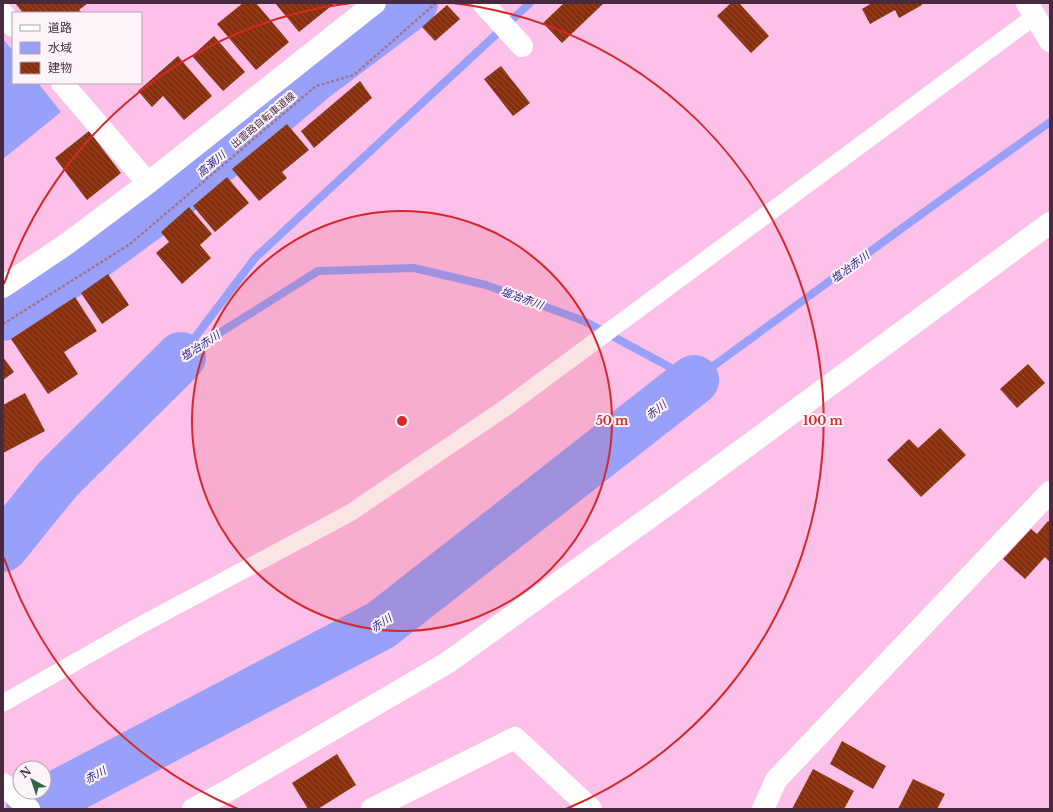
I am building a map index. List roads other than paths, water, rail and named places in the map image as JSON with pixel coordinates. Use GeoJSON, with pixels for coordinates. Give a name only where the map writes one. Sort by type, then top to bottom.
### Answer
{"type":"FeatureCollection","features":[{"type":"Feature","properties":{"kind":"street"},"geometry":{"type":"LineString","coordinates":[[3,287],[68,243],[148,184],[375,3]]}},
{"type":"Feature","properties":{"kind":"street"},"geometry":{"type":"LineString","coordinates":[[484,3],[522,46]]}},
{"type":"Feature","properties":{"kind":"street"},"geometry":{"type":"LineString","coordinates":[[1037,8],[1050,41]]}},
{"type":"Feature","properties":{"kind":"street"},"geometry":{"type":"LineString","coordinates":[[3,14],[12,25]]}},
{"type":"Feature","properties":{"kind":"street"},"geometry":{"type":"LineString","coordinates":[[63,84],[148,184]]}},
{"type":"Feature","properties":{"kind":"street"},"geometry":{"type":"LineString","coordinates":[[193,809],[222,794],[447,663],[671,502],[1050,223]]}},
{"type":"Feature","properties":{"kind":"street"},"geometry":{"type":"LineString","coordinates":[[763,809],[776,780],[1050,492]]}},
{"type":"Feature","properties":{"kind":"street"},"geometry":{"type":"LineString","coordinates":[[372,809],[515,738],[591,809]]}},
{"type":"Feature","properties":{"kind":"street"},"geometry":{"type":"LineString","coordinates":[[3,784],[29,809]]}},
{"type":"Feature","properties":{"kind":"lane"},"geometry":{"type":"LineString","coordinates":[[3,703],[139,626],[350,513],[505,408],[1037,8]]}},
{"type":"Feature","properties":{"kind":"water"},"geometry":{"type":"Polygon","coordinates":[[[4,40],[12,50],[12,84],[39,84],[61,112],[3,159],[4,40]]]}},
{"type":"Feature","properties":{"kind":"waterway","name":"高瀬川"},"geometry":{"type":"LineString","coordinates":[[3,316],[74,270],[164,204],[317,75],[413,3]]}},
{"type":"Feature","properties":{"kind":"waterway"},"geometry":{"type":"LineString","coordinates":[[184,352],[255,258],[530,3]]}},
{"type":"Feature","properties":{"kind":"waterway","name":"塩冶赤川"},"geometry":{"type":"LineString","coordinates":[[181,357],[318,271],[414,268],[486,285],[584,321],[694,380],[1050,122]]}},
{"type":"Feature","properties":{"kind":"waterway","name":"塩冶赤川"},"geometry":{"type":"LineString","coordinates":[[3,547],[58,479],[181,357]]}},
{"type":"Feature","properties":{"kind":"waterway","name":"赤川"},"geometry":{"type":"LineString","coordinates":[[31,809],[381,625],[694,380]]}}]}
